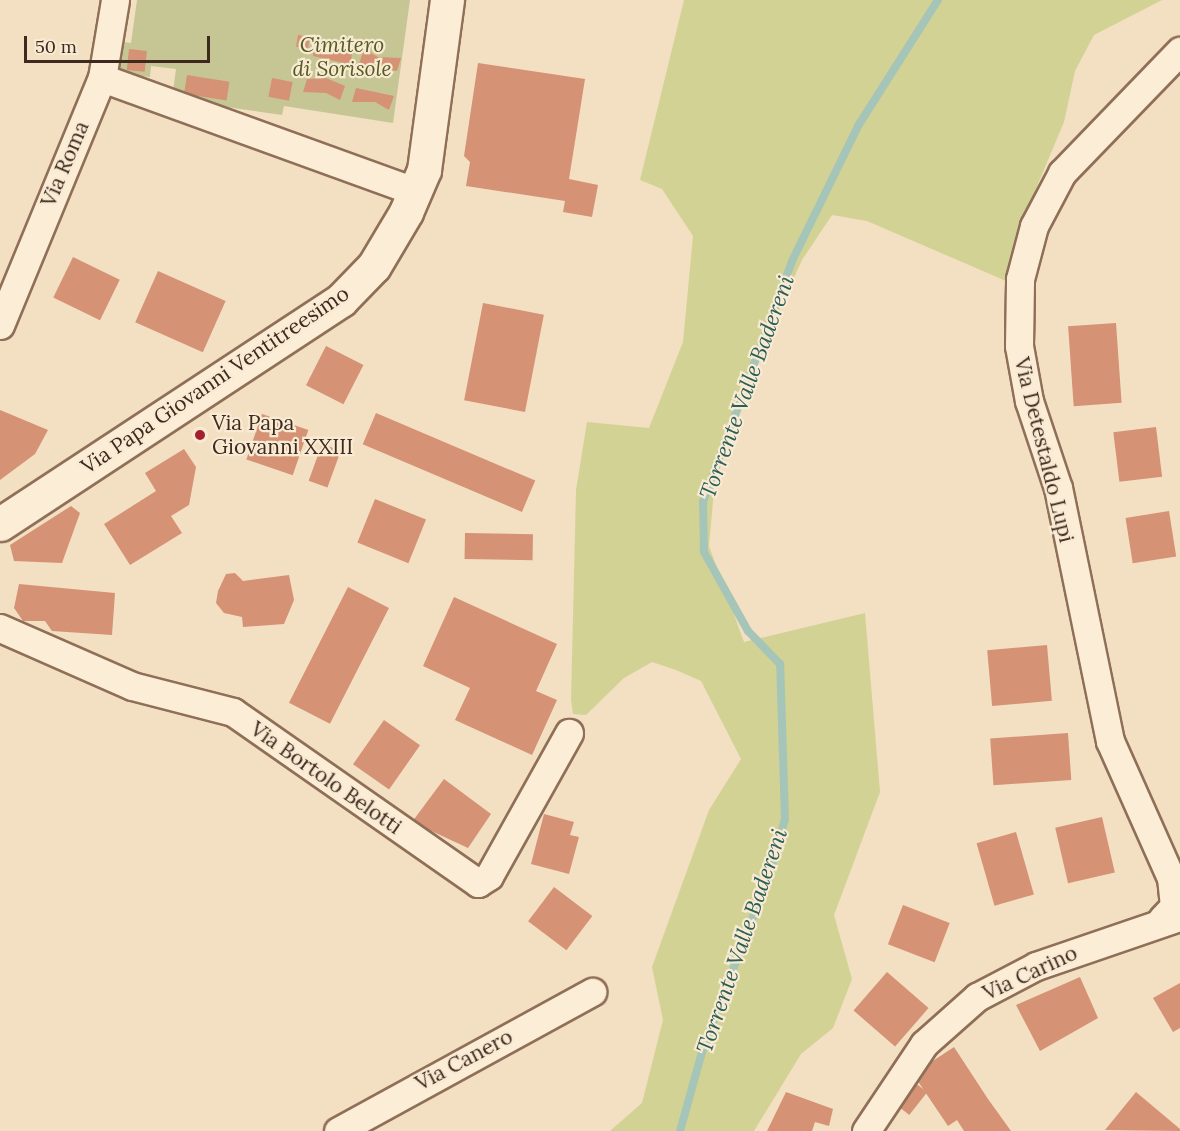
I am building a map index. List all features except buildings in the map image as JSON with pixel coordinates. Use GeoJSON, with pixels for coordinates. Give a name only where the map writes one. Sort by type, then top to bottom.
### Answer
{"type":"FeatureCollection","features":[{"type":"Feature","properties":{"kind":"street","name":"Via Roma"},"geometry":{"type":"LineString","coordinates":[[0,325],[102,78],[115,0]]}},
{"type":"Feature","properties":{"kind":"street","name":"Via Papa Giovanni Ventitreesimo"},"geometry":{"type":"LineString","coordinates":[[3,521],[341,300],[374,266],[415,190],[430,144],[447,0]]}},
{"type":"Feature","properties":{"kind":"street","name":"Via Detestaldo Lupi"},"geometry":{"type":"LineString","coordinates":[[1171,918],[1174,906],[1171,878],[1110,741],[1058,488],[1029,401],[1018,346],[1020,279],[1034,226],[1062,173],[1180,51]]}},
{"type":"Feature","properties":{"kind":"street"},"geometry":{"type":"LineString","coordinates":[[102,78],[415,190]]}},
{"type":"Feature","properties":{"kind":"street","name":"Via Bortolo Belotti"},"geometry":{"type":"LineString","coordinates":[[0,628],[132,686],[233,712],[478,883],[489,876],[569,733]]}},
{"type":"Feature","properties":{"kind":"street","name":"Via Carino"},"geometry":{"type":"LineString","coordinates":[[866,1131],[924,1044],[977,996],[1036,966],[1171,918]]}},
{"type":"Feature","properties":{"kind":"street","name":"Via Canero"},"geometry":{"type":"LineString","coordinates":[[338,1131],[592,992]]}},
{"type":"Feature","properties":{"kind":"green space","name":"Cimitero di Sorisole"},"geometry":{"type":"Polygon","coordinates":[[[137,0],[410,0],[393,123],[284,106],[282,115],[172,99],[176,69],[151,66],[150,77],[118,73],[122,42],[131,43],[137,0]]]}},
{"type":"Feature","properties":{"kind":"green space"},"geometry":{"type":"Polygon","coordinates":[[[684,0],[1162,0],[1094,35],[1075,71],[1064,122],[1022,222],[1006,281],[867,221],[832,215],[802,260],[736,407],[716,468],[709,546],[744,642],[865,613],[880,792],[834,915],[852,979],[833,1028],[801,1054],[754,1131],[610,1131],[642,1103],[663,1020],[652,967],[709,810],[741,759],[701,681],[676,670],[652,662],[624,678],[586,715],[573,714],[571,700],[576,490],[587,422],[649,428],[683,342],[693,236],[662,189],[640,180],[684,0]]]}},
{"type":"Feature","properties":{"kind":"waterway","name":"Torrente Valle Badereni"},"geometry":{"type":"LineString","coordinates":[[680,1131],[702,1052],[770,872],[785,819],[780,664],[748,631],[704,552],[703,502],[792,261],[858,126],[938,0]]}},
{"type":"Feature","properties":{"kind":"place","name":"Via Papa Giovanni XXIII"},"geometry":{"type":"Point","coordinates":[200,435]}}]}
